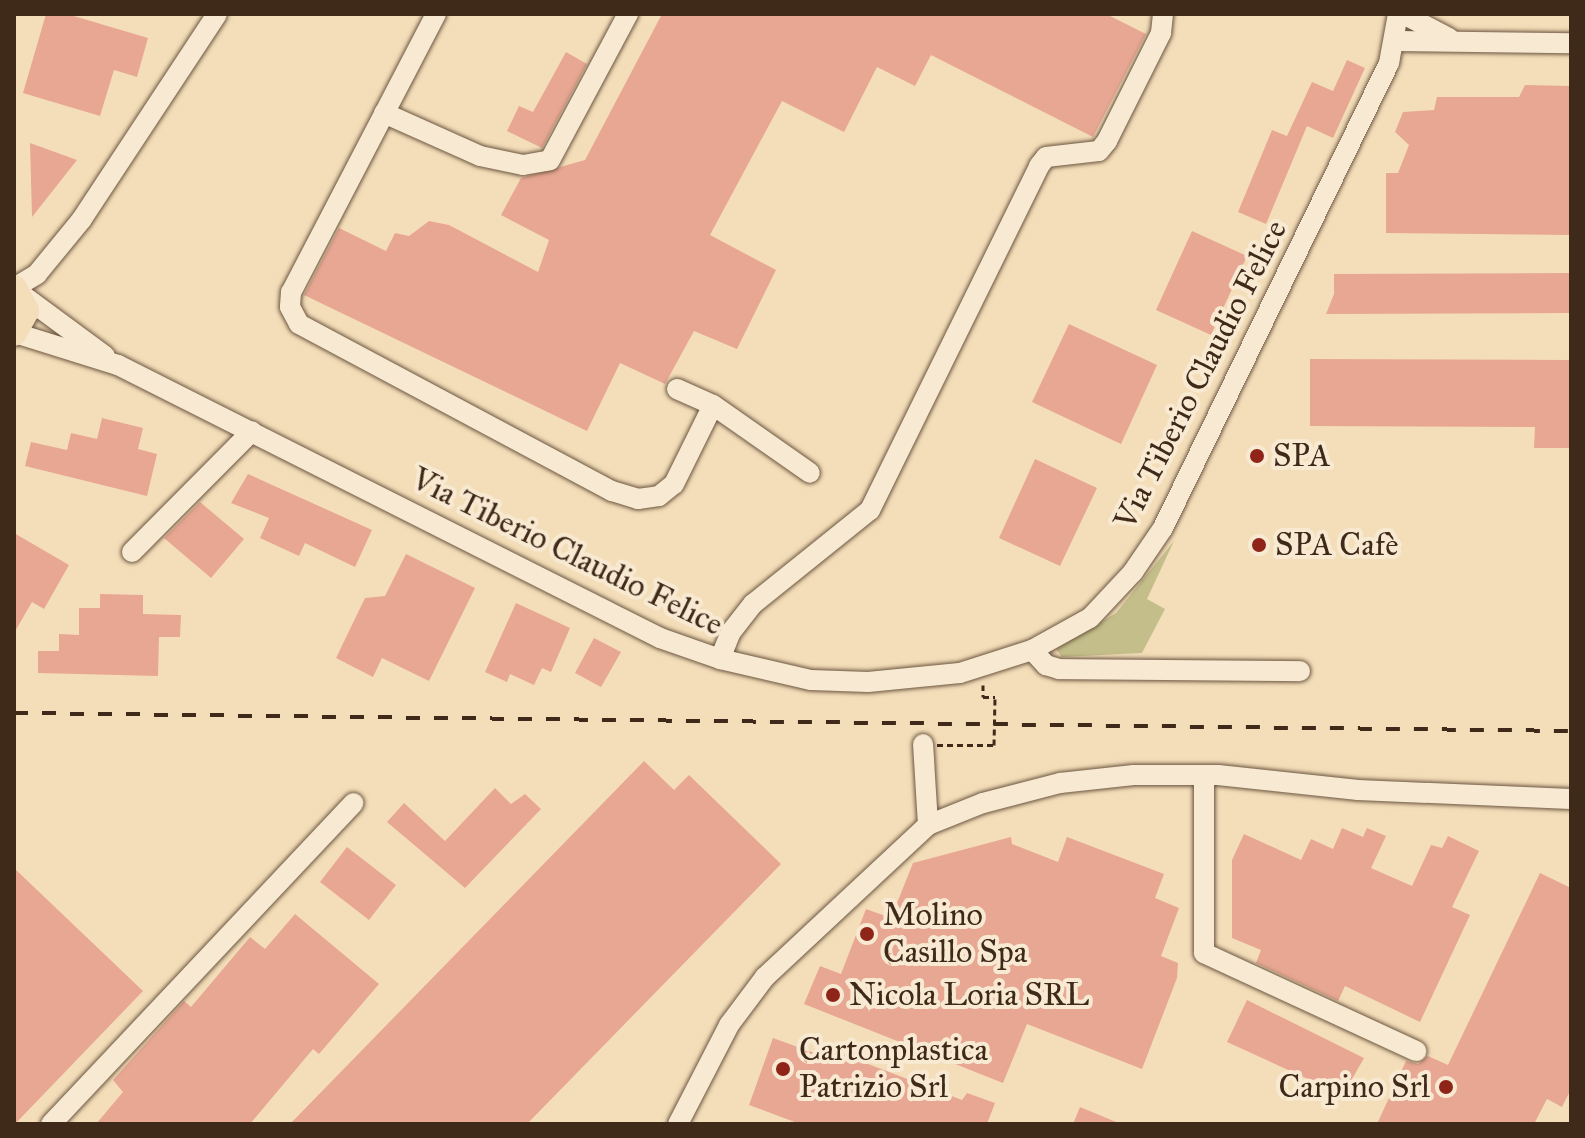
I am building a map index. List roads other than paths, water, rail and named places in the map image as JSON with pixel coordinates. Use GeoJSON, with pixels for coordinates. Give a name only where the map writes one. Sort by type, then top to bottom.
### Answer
{"type":"FeatureCollection","features":[{"type":"Feature","properties":{"kind":"main road"},"geometry":{"type":"LineString","coordinates":[[14,333],[25,319],[16,290]]}},
{"type":"Feature","properties":{"kind":"street"},"geometry":{"type":"LineString","coordinates":[[118,365],[16,290],[37,274],[82,219],[217,14]]}},
{"type":"Feature","properties":{"kind":"street"},"geometry":{"type":"LineString","coordinates":[[436,14],[291,292],[290,307],[299,324],[612,491],[638,499],[659,496],[674,484],[713,405]]}},
{"type":"Feature","properties":{"kind":"street"},"geometry":{"type":"LineString","coordinates":[[384,113],[480,156],[523,165],[550,160],[628,14]]}},
{"type":"Feature","properties":{"kind":"street"},"geometry":{"type":"LineString","coordinates":[[720,659],[731,632],[753,604],[870,510],[1039,166],[1046,157],[1099,151],[1107,141],[1161,33],[1163,14]]}},
{"type":"Feature","properties":{"kind":"street"},"geometry":{"type":"LineString","coordinates":[[1400,14],[1456,42]]}},
{"type":"Feature","properties":{"kind":"street","name":"Via Tiberio Claudio Felice"},"geometry":{"type":"LineString","coordinates":[[118,365],[660,638],[720,659],[811,680],[868,682],[960,673],[1032,650],[1090,618],[1133,572],[1163,528],[1396,41],[1400,14]]}},
{"type":"Feature","properties":{"kind":"street"},"geometry":{"type":"LineString","coordinates":[[1396,41],[1571,43]]}},
{"type":"Feature","properties":{"kind":"street"},"geometry":{"type":"LineString","coordinates":[[14,333],[118,365]]}},
{"type":"Feature","properties":{"kind":"street"},"geometry":{"type":"LineString","coordinates":[[677,389],[713,405],[810,473]]}},
{"type":"Feature","properties":{"kind":"street"},"geometry":{"type":"LineString","coordinates":[[132,552],[252,431]]}},
{"type":"Feature","properties":{"kind":"street"},"geometry":{"type":"LineString","coordinates":[[1032,650],[1046,665],[1059,669],[1300,671]]}},
{"type":"Feature","properties":{"kind":"street"},"geometry":{"type":"LineString","coordinates":[[923,744],[928,825]]}},
{"type":"Feature","properties":{"kind":"street"},"geometry":{"type":"LineString","coordinates":[[1204,775],[1204,953],[1416,1051]]}},
{"type":"Feature","properties":{"kind":"street"},"geometry":{"type":"LineString","coordinates":[[678,1124],[729,1025],[765,977],[928,825],[983,803],[1060,783],[1204,775],[1358,790],[1571,799]]}},
{"type":"Feature","properties":{"kind":"street"},"geometry":{"type":"LineString","coordinates":[[51,1124],[353,803]]}},
{"type":"Feature","properties":{"kind":"railway"},"geometry":{"type":"LineString","coordinates":[[14,713],[1571,731]]}},
{"type":"Feature","properties":{"kind":"place","name":"SPA"},"geometry":{"type":"Point","coordinates":[1257,456]}},
{"type":"Feature","properties":{"kind":"place","name":"SPA Cafè"},"geometry":{"type":"Point","coordinates":[1259,545]}},
{"type":"Feature","properties":{"kind":"place","name":"Molino Casillo Spa"},"geometry":{"type":"Point","coordinates":[867,934]}},
{"type":"Feature","properties":{"kind":"place","name":"Nicola Loria SRL"},"geometry":{"type":"Point","coordinates":[833,995]}},
{"type":"Feature","properties":{"kind":"place","name":"Cartonplastica Patrizio Srl"},"geometry":{"type":"Point","coordinates":[783,1069]}},
{"type":"Feature","properties":{"kind":"place","name":"Carpino Srl"},"geometry":{"type":"Point","coordinates":[1446,1087]}}]}
